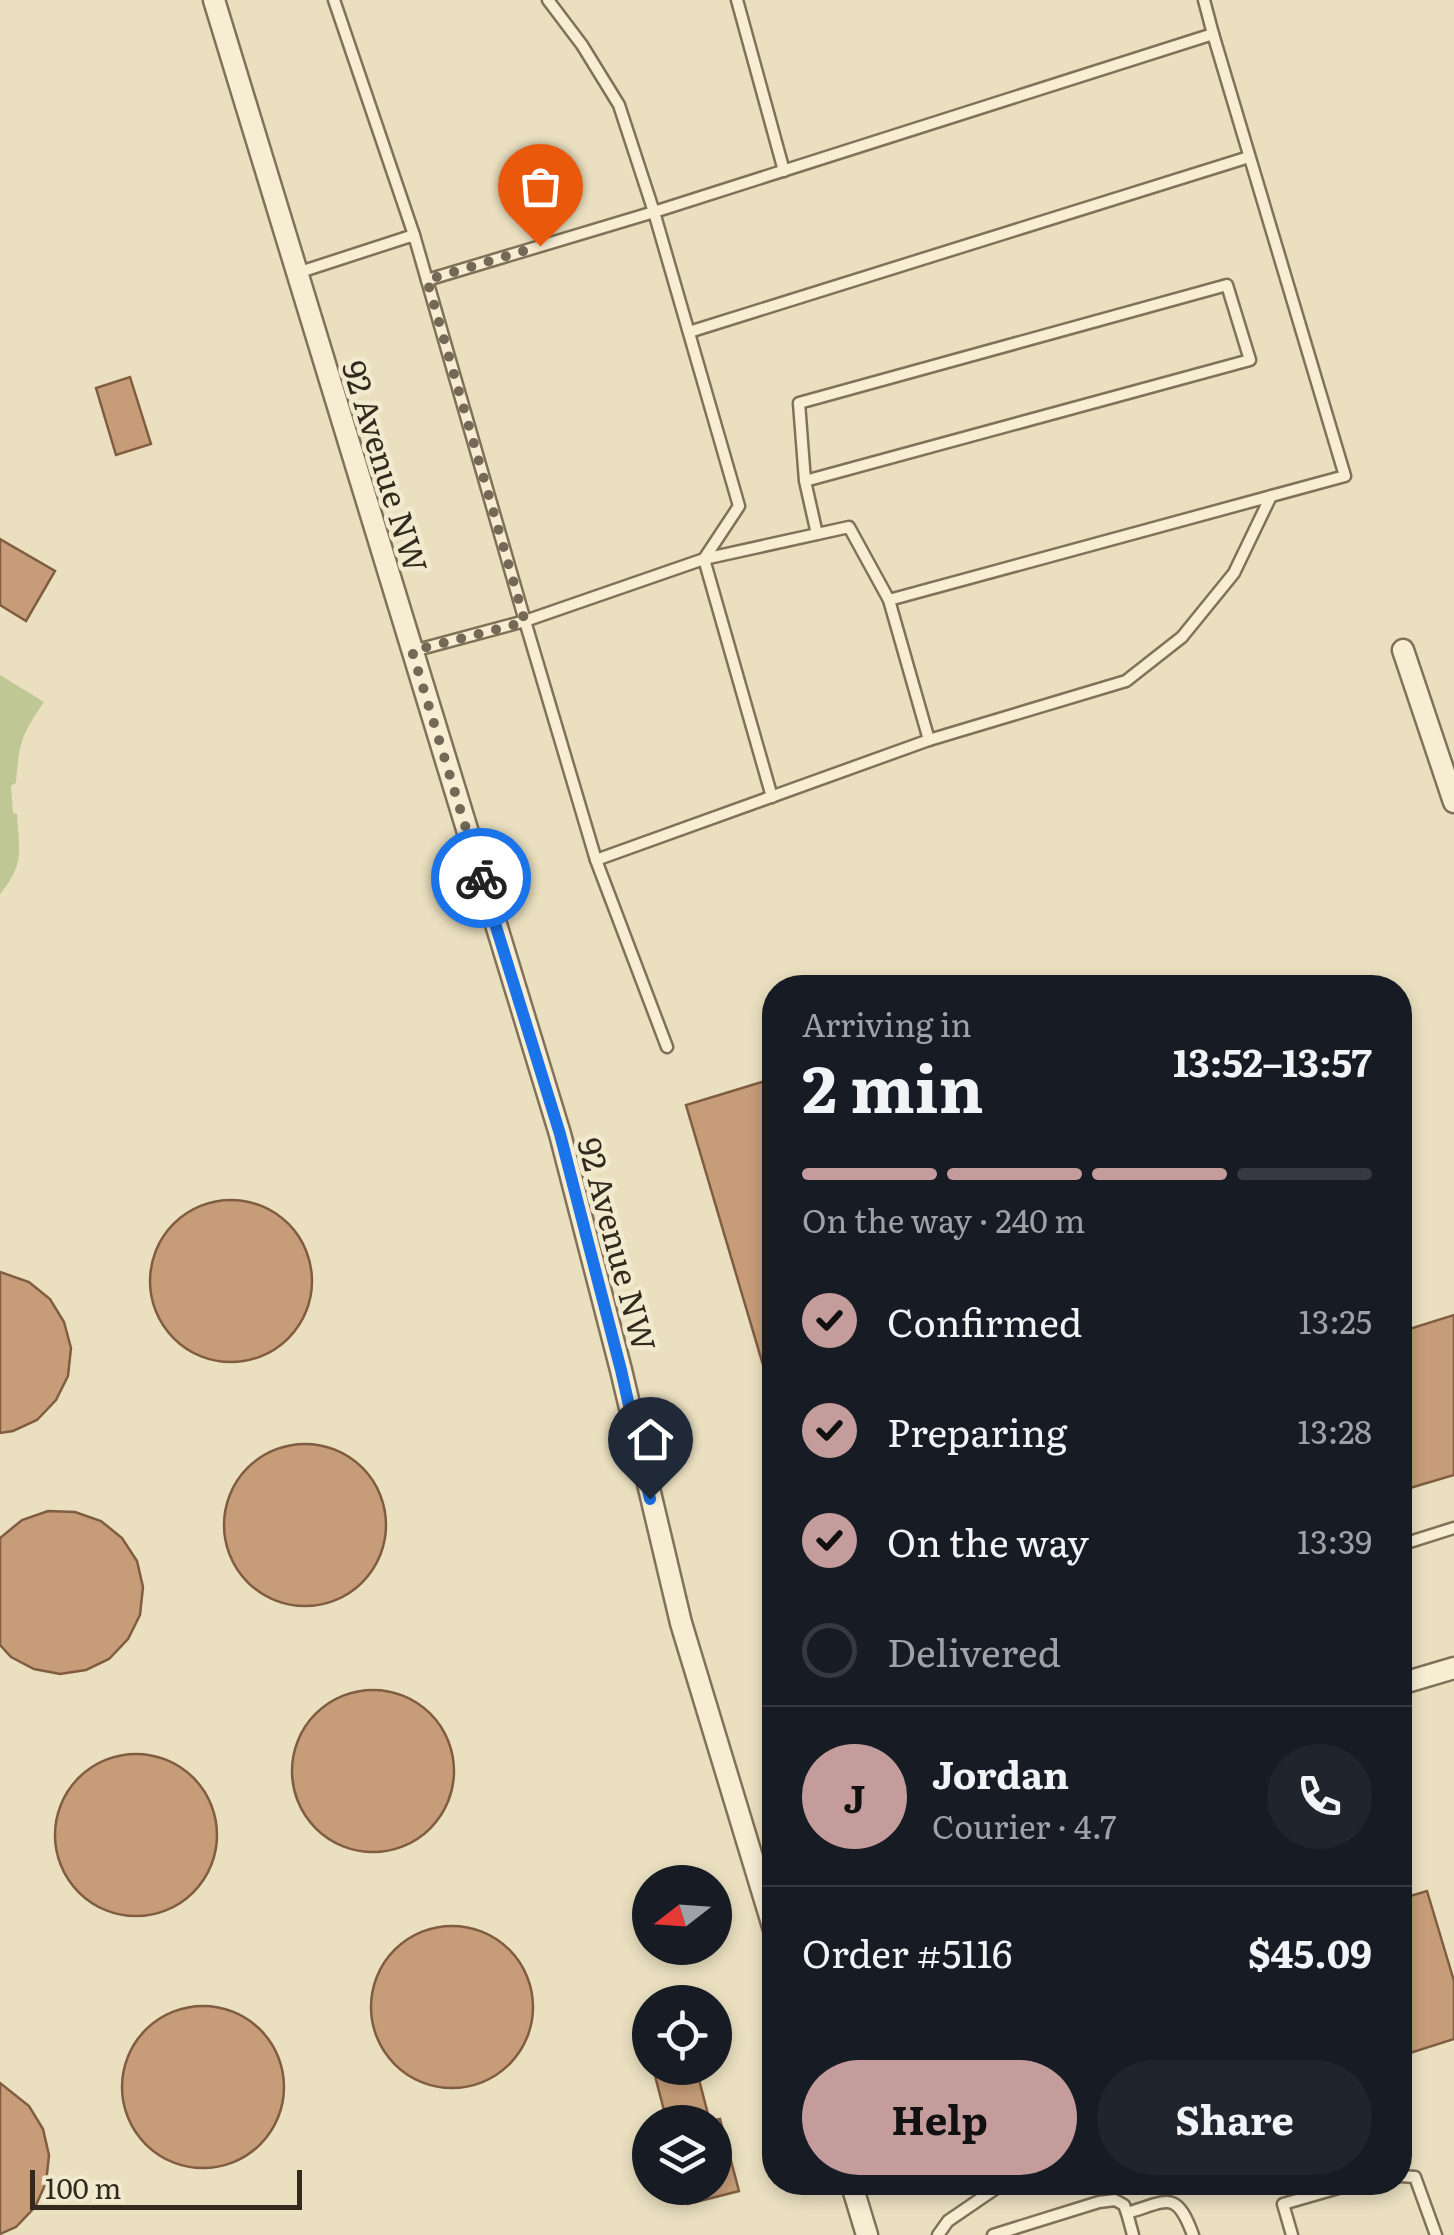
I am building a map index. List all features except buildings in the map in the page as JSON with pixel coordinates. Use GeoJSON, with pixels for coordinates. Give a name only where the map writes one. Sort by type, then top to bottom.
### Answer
{"type":"FeatureCollection","features":[{"type":"Feature","properties":{"kind":"street","name":"92 Avenue NW"},"geometry":{"type":"LineString","coordinates":[[214,0],[560,1134],[681,1623],[762,1865]]}},
{"type":"Feature","properties":{"kind":"street"},"geometry":{"type":"LineString","coordinates":[[1404,650],[1454,802]]}},
{"type":"Feature","properties":{"kind":"street"},"geometry":{"type":"LineString","coordinates":[[1412,1680],[1454,1668]]}},
{"type":"Feature","properties":{"kind":"street"},"geometry":{"type":"LineString","coordinates":[[855,2195],[868,2235]]}},
{"type":"Feature","properties":{"kind":"lane"},"geometry":{"type":"LineString","coordinates":[[334,0],[414,235],[596,860],[667,1047]]}},
{"type":"Feature","properties":{"kind":"lane"},"geometry":{"type":"LineString","coordinates":[[548,0],[619,105],[739,506],[704,559],[772,796]]}},
{"type":"Feature","properties":{"kind":"lane"},"geometry":{"type":"LineString","coordinates":[[737,0],[784,171]]}},
{"type":"Feature","properties":{"kind":"lane"},"geometry":{"type":"LineString","coordinates":[[889,600],[1345,476],[1204,0]]}},
{"type":"Feature","properties":{"kind":"lane"},"geometry":{"type":"LineString","coordinates":[[427,280],[1213,34]]}},
{"type":"Feature","properties":{"kind":"lane"},"geometry":{"type":"LineString","coordinates":[[689,332],[1250,157]]}},
{"type":"Feature","properties":{"kind":"lane"},"geometry":{"type":"LineString","coordinates":[[297,272],[414,235]]}},
{"type":"Feature","properties":{"kind":"lane"},"geometry":{"type":"LineString","coordinates":[[806,481],[1250,360],[1227,285],[798,403],[806,481],[817,534]]}},
{"type":"Feature","properties":{"kind":"lane"},"geometry":{"type":"LineString","coordinates":[[596,860],[929,740],[1126,681],[1182,637],[1234,573],[1271,496]]}},
{"type":"Feature","properties":{"kind":"lane"},"geometry":{"type":"LineString","coordinates":[[412,651],[525,622],[704,559],[850,528],[889,600],[929,740]]}},
{"type":"Feature","properties":{"kind":"lane"},"geometry":{"type":"LineString","coordinates":[[1412,1540],[1454,1528]]}},
{"type":"Feature","properties":{"kind":"lane"},"geometry":{"type":"LineString","coordinates":[[1412,2177],[1436,2235]]}},
{"type":"Feature","properties":{"kind":"lane"},"geometry":{"type":"LineString","coordinates":[[938,2235],[948,2221],[987,2195]]}},
{"type":"Feature","properties":{"kind":"lane"},"geometry":{"type":"LineString","coordinates":[[1292,2235],[1284,2204],[1315,2195]]}},
{"type":"Feature","properties":{"kind":"lane"},"geometry":{"type":"LineString","coordinates":[[993,2235],[1115,2200],[1124,2206],[1134,2235]]}},
{"type":"Feature","properties":{"kind":"lane"},"geometry":{"type":"LineString","coordinates":[[1127,2213],[1169,2202],[1184,2212],[1193,2235]]}},
{"type":"Feature","properties":{"kind":"green space"},"geometry":{"type":"Polygon","coordinates":[[[0,675],[44,702],[22,740],[16,783],[11,786],[19,857],[0,894],[0,675]]]}},
{"type":"Feature","properties":{"kind":"way so far"},"geometry":{"type":"LineString","coordinates":[[481,878],[412,651],[525,622],[427,280],[540,246]]}},
{"type":"Feature","properties":{"kind":"route"},"geometry":{"type":"LineString","coordinates":[[481,878],[560,1134],[650,1499]]}}]}
